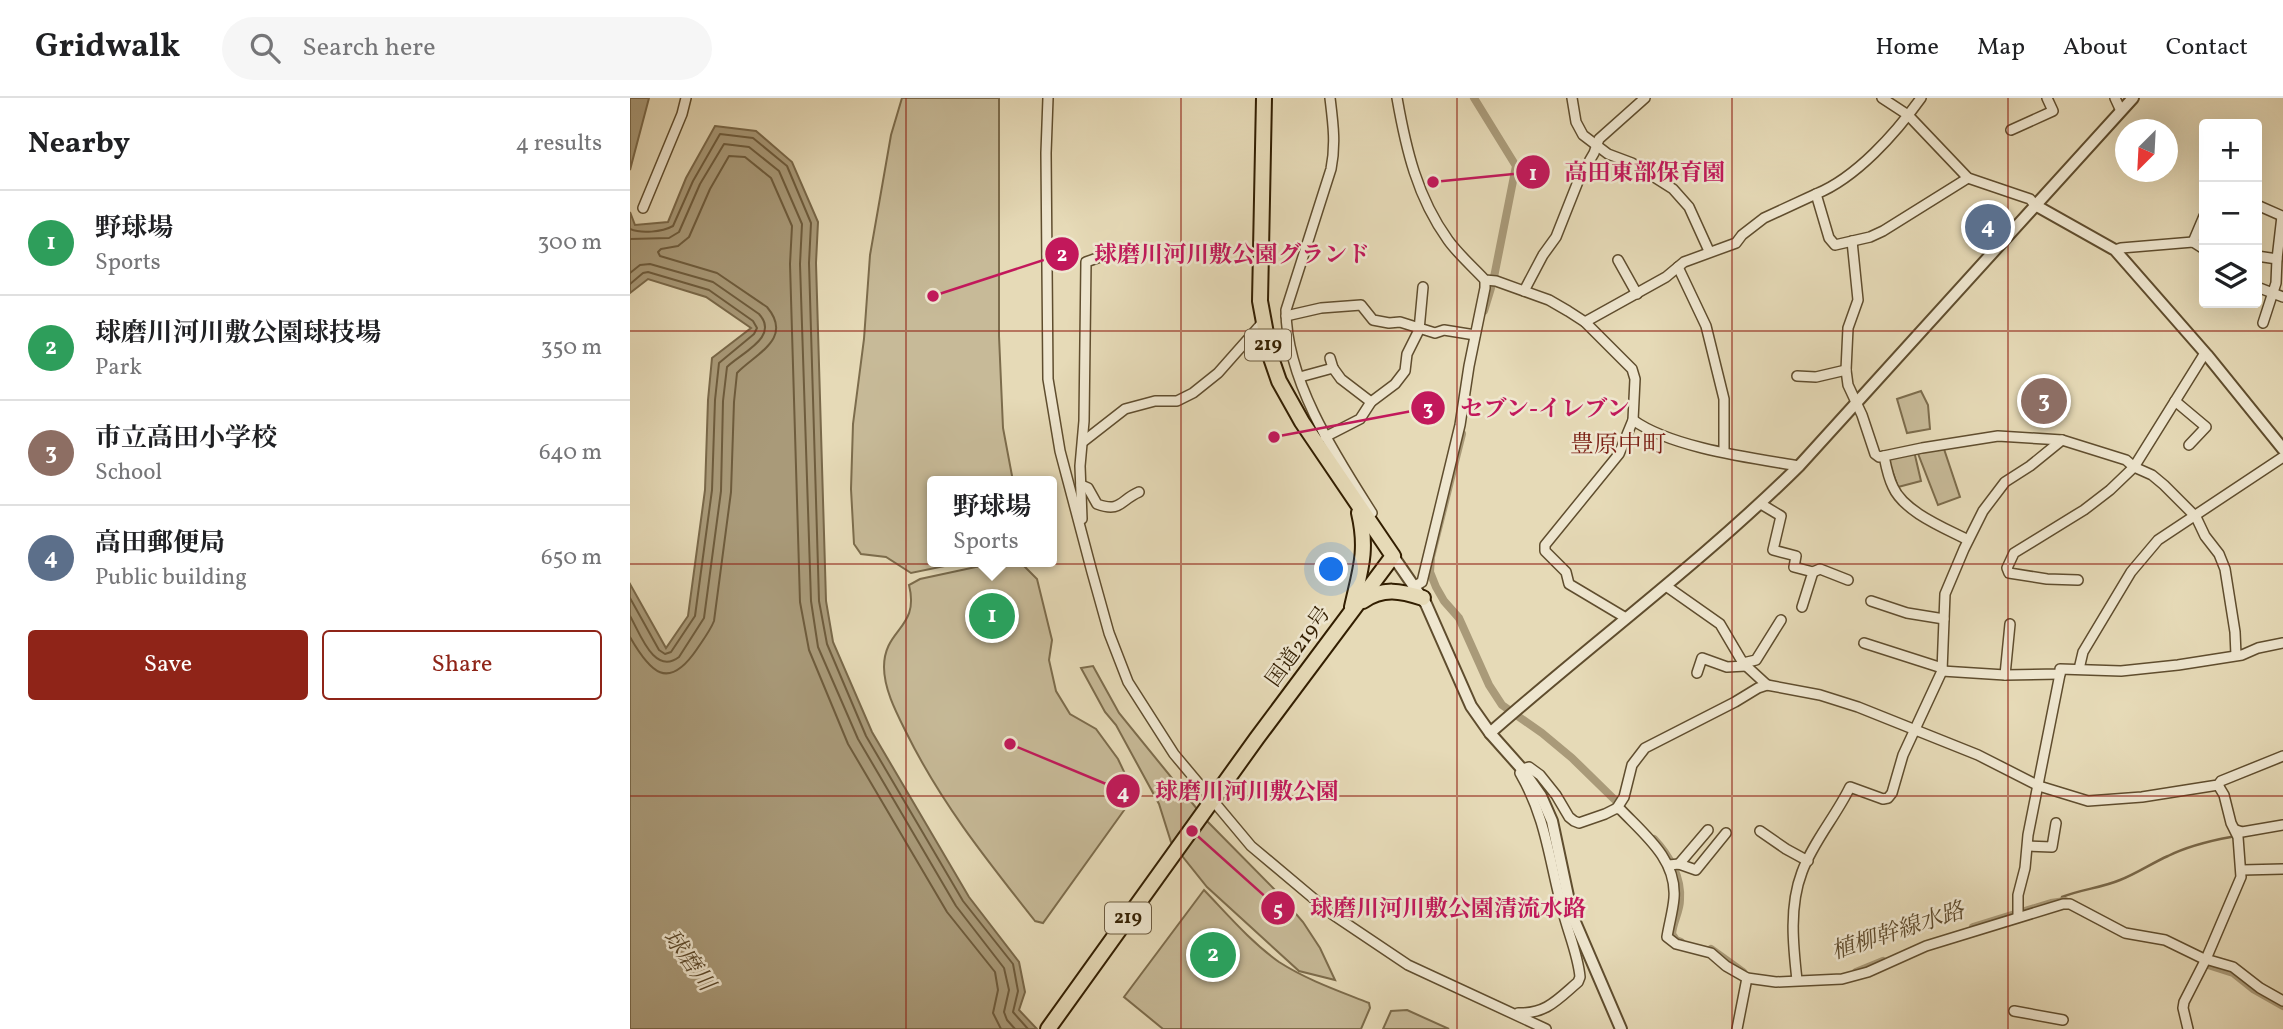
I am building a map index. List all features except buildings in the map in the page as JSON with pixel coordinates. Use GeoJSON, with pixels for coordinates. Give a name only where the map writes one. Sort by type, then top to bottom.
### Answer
{"type":"FeatureCollection","features":[{"type":"Feature","properties":{"kind":"highway","name":"219"},"geometry":{"type":"LineString","coordinates":[[1264,98],[1260,301],[1270,355],[1279,381],[1302,422],[1393,556]]}},
{"type":"Feature","properties":{"kind":"highway"},"geometry":{"type":"LineString","coordinates":[[1351,611],[1363,565],[1363,530],[1358,506]]}},
{"type":"Feature","properties":{"kind":"highway","name":"国道219号"},"geometry":{"type":"LineString","coordinates":[[1048,1029],[1257,738],[1393,556]]}},
{"type":"Feature","properties":{"kind":"highway"},"geometry":{"type":"LineString","coordinates":[[1351,611],[1374,594],[1389,591],[1419,592]]}},
{"type":"Feature","properties":{"kind":"street"},"geometry":{"type":"LineString","coordinates":[[643,208],[686,98]]}},
{"type":"Feature","properties":{"kind":"street"},"geometry":{"type":"LineString","coordinates":[[1048,98],[1048,379],[1060,451],[1109,633],[1124,673],[1169,747],[1193,777],[1215,798],[1251,846],[1361,935],[1408,965],[1546,1029]]}},
{"type":"Feature","properties":{"kind":"street"},"geometry":{"type":"LineString","coordinates":[[1330,98],[1335,131],[1331,169],[1286,310],[1287,334],[1300,377],[1325,437],[1376,519],[1393,556],[1419,592],[1471,706],[1541,796],[1552,821],[1573,915],[1621,1029]]}},
{"type":"Feature","properties":{"kind":"street"},"geometry":{"type":"LineString","coordinates":[[1397,98],[1407,153],[1428,210],[1449,241],[1485,280],[1486,288],[1460,425],[1419,592]]}},
{"type":"Feature","properties":{"kind":"street"},"geometry":{"type":"LineString","coordinates":[[1572,98],[1580,131],[1608,154],[1632,163],[1673,189],[1689,207],[1709,251]]}},
{"type":"Feature","properties":{"kind":"street"},"geometry":{"type":"LineString","coordinates":[[1524,291],[1556,237],[1572,201],[1578,179],[1599,139],[1645,98]]}},
{"type":"Feature","properties":{"kind":"street"},"geometry":{"type":"LineString","coordinates":[[1882,98],[1909,115],[1968,178],[2030,199],[2035,205],[2115,250],[2205,353],[2283,449]]}},
{"type":"Feature","properties":{"kind":"street"},"geometry":{"type":"LineString","coordinates":[[1585,322],[1637,294],[1684,261],[1736,243],[1742,235],[1765,218],[1832,188],[1857,168],[1909,115],[1921,98]]}},
{"type":"Feature","properties":{"kind":"street"},"geometry":{"type":"LineString","coordinates":[[2011,131],[2053,111],[2047,98]]}},
{"type":"Feature","properties":{"kind":"street"},"geometry":{"type":"LineString","coordinates":[[2115,98],[2121,111]]}},
{"type":"Feature","properties":{"kind":"street"},"geometry":{"type":"LineString","coordinates":[[1490,733],[1761,504],[1856,404],[2133,98]]}},
{"type":"Feature","properties":{"kind":"street"},"geometry":{"type":"LineString","coordinates":[[1816,194],[1831,242],[1835,244],[1883,231],[1968,178]]}},
{"type":"Feature","properties":{"kind":"street"},"geometry":{"type":"LineString","coordinates":[[2262,207],[2282,215],[2276,282],[2263,323]]}},
{"type":"Feature","properties":{"kind":"street"},"geometry":{"type":"LineString","coordinates":[[2193,242],[2199,228]]}},
{"type":"Feature","properties":{"kind":"street"},"geometry":{"type":"LineString","coordinates":[[1852,241],[1858,300],[1848,328],[1846,370],[1848,385],[1862,415],[1875,454],[1879,457],[1998,436],[2062,440],[2126,460],[2152,475],[2193,514],[2219,554],[2225,569],[2236,655]]}},
{"type":"Feature","properties":{"kind":"street"},"geometry":{"type":"LineString","coordinates":[[2115,250],[2193,242],[2199,245]]}},
{"type":"Feature","properties":{"kind":"street"},"geometry":{"type":"LineString","coordinates":[[1081,528],[1086,262],[1111,253],[1126,252]]}},
{"type":"Feature","properties":{"kind":"street"},"geometry":{"type":"LineString","coordinates":[[2262,257],[2277,260]]}},
{"type":"Feature","properties":{"kind":"street"},"geometry":{"type":"LineString","coordinates":[[1618,260],[1637,294]]}},
{"type":"Feature","properties":{"kind":"street"},"geometry":{"type":"LineString","coordinates":[[1678,267],[1706,326],[1724,399],[1724,452]]}},
{"type":"Feature","properties":{"kind":"street"},"geometry":{"type":"LineString","coordinates":[[1485,280],[1496,281],[1549,300],[1585,322],[1632,369],[1635,379],[1633,421],[1616,458],[1545,545],[1545,551],[1566,572],[1569,584],[1626,618]]}},
{"type":"Feature","properties":{"kind":"street"},"geometry":{"type":"LineString","coordinates":[[1325,437],[1360,419],[1371,402],[1395,384],[1405,370],[1407,354],[1419,330],[1423,287]]}},
{"type":"Feature","properties":{"kind":"street"},"geometry":{"type":"LineString","coordinates":[[2262,289],[2283,296]]}},
{"type":"Feature","properties":{"kind":"street"},"geometry":{"type":"LineString","coordinates":[[1286,316],[1361,305],[1373,320],[1400,323],[1435,333],[1444,330],[1475,335]]}},
{"type":"Feature","properties":{"kind":"street"},"geometry":{"type":"LineString","coordinates":[[1083,442],[1125,409],[1155,401],[1177,401],[1193,393],[1218,373],[1264,321]]}},
{"type":"Feature","properties":{"kind":"street"},"geometry":{"type":"LineString","coordinates":[[2078,580],[2047,579],[2009,573],[2007,568],[2014,553],[2084,510],[2134,467],[2205,353]]}},
{"type":"Feature","properties":{"kind":"street"},"geometry":{"type":"LineString","coordinates":[[1300,377],[1332,363],[1341,379],[1371,402]]}},
{"type":"Feature","properties":{"kind":"street"},"geometry":{"type":"LineString","coordinates":[[1797,376],[1816,377],[1846,370]]}},
{"type":"Feature","properties":{"kind":"street"},"geometry":{"type":"LineString","coordinates":[[2175,401],[2206,427],[2189,445]]}},
{"type":"Feature","properties":{"kind":"street"},"geometry":{"type":"LineString","coordinates":[[1633,421],[1653,432],[1724,452],[1799,466]]}},
{"type":"Feature","properties":{"kind":"street"},"geometry":{"type":"LineString","coordinates":[[1797,978],[1793,916],[1800,880],[1808,861],[1850,787],[1883,799],[1892,793],[1903,755],[1942,669],[1945,594],[1968,540],[1983,511],[2005,482],[2062,440]]}},
{"type":"Feature","properties":{"kind":"street"},"geometry":{"type":"LineString","coordinates":[[1884,456],[1893,489],[1904,502],[1968,540]]}},
{"type":"Feature","properties":{"kind":"street"},"geometry":{"type":"LineString","coordinates":[[2079,669],[2082,652],[2131,572],[2158,540],[2193,514],[2283,457]]}},
{"type":"Feature","properties":{"kind":"street"},"geometry":{"type":"LineString","coordinates":[[1081,485],[1087,488],[1097,504],[1106,507],[1125,503],[1130,496],[1139,492]]}},
{"type":"Feature","properties":{"kind":"street"},"geometry":{"type":"LineString","coordinates":[[1761,504],[1781,516],[1773,550],[1796,556],[1794,567],[1812,572],[1820,569],[1848,580]]}},
{"type":"Feature","properties":{"kind":"street"},"geometry":{"type":"LineString","coordinates":[[1802,607],[1812,572]]}},
{"type":"Feature","properties":{"kind":"street"},"geometry":{"type":"LineString","coordinates":[[1666,586],[1720,624],[1745,665],[1767,685],[1840,701],[1978,755],[2039,786],[2088,801],[2142,797],[2218,785],[2221,781],[2283,756]]}},
{"type":"Feature","properties":{"kind":"street"},"geometry":{"type":"LineString","coordinates":[[1871,601],[1907,613],[1944,619]]}},
{"type":"Feature","properties":{"kind":"street"},"geometry":{"type":"LineString","coordinates":[[1697,673],[1702,659],[1727,667],[1745,665],[1756,660],[1781,620]]}},
{"type":"Feature","properties":{"kind":"street"},"geometry":{"type":"LineString","coordinates":[[2005,675],[2010,624]]}},
{"type":"Feature","properties":{"kind":"street"},"geometry":{"type":"LineString","coordinates":[[1864,643],[1942,669],[2005,675],[2060,674]]}},
{"type":"Feature","properties":{"kind":"street"},"geometry":{"type":"LineString","coordinates":[[2018,914],[2018,895],[2060,669],[2121,671],[2242,655],[2258,648],[2283,643]]}},
{"type":"Feature","properties":{"kind":"street"},"geometry":{"type":"LineString","coordinates":[[1522,769],[1529,767],[1540,775],[1574,821],[1605,814],[1617,808],[1624,797],[1632,765],[1645,748],[1767,685]]}},
{"type":"Feature","properties":{"kind":"street"},"geometry":{"type":"LineString","coordinates":[[1508,754],[1536,804],[1580,977],[1578,982],[1545,1010],[1512,1013]]}},
{"type":"Feature","properties":{"kind":"street"},"geometry":{"type":"LineString","coordinates":[[2188,1029],[2184,1002],[2206,959],[2242,870],[2236,830],[2218,785]]}},
{"type":"Feature","properties":{"kind":"street"},"geometry":{"type":"LineString","coordinates":[[1617,808],[1673,864],[1696,870],[1726,833]]}},
{"type":"Feature","properties":{"kind":"street"},"geometry":{"type":"LineString","coordinates":[[2028,846],[2052,847],[2056,823]]}},
{"type":"Feature","properties":{"kind":"street"},"geometry":{"type":"LineString","coordinates":[[2236,830],[2242,832],[2283,825]]}},
{"type":"Feature","properties":{"kind":"street"},"geometry":{"type":"LineString","coordinates":[[1707,830],[1673,864],[1675,897],[1667,937],[1676,944],[1711,953],[1726,966],[1747,978],[1776,982],[1797,978],[1855,977],[1926,946],[2018,914],[2057,904],[2070,904],[2125,933],[2165,940],[2206,959],[2233,967],[2260,988],[2283,1001]]}},
{"type":"Feature","properties":{"kind":"street"},"geometry":{"type":"LineString","coordinates":[[1760,831],[1808,861]]}},
{"type":"Feature","properties":{"kind":"street"},"geometry":{"type":"LineString","coordinates":[[2242,870],[2283,869]]}},
{"type":"Feature","properties":{"kind":"street"},"geometry":{"type":"LineString","coordinates":[[1737,1029],[1747,978]]}},
{"type":"Feature","properties":{"kind":"street"},"geometry":{"type":"LineString","coordinates":[[2014,1011],[2063,1020]]}},
{"type":"Feature","properties":{"kind":"street"},"geometry":{"type":"LineString","coordinates":[[1512,1013],[1534,1029]]}},
{"type":"Feature","properties":{"kind":"street"},"geometry":{"type":"LineString","coordinates":[[2043,1029],[2048,1017]]}},
{"type":"Feature","properties":{"kind":"shaded area"},"geometry":{"type":"Polygon","coordinates":[[[902,98],[999,98],[999,336],[1003,428],[1012,476],[927,476],[927,567],[940,567],[911,573],[886,557],[861,554],[854,544],[851,489],[853,424],[864,339],[870,255],[891,135],[902,98]]]}},
{"type":"Feature","properties":{"kind":"shaded area"},"geometry":{"type":"Polygon","coordinates":[[[1921,391],[1928,405],[1930,429],[1907,433],[1897,399],[1921,391]]]}},
{"type":"Feature","properties":{"kind":"shaded area"},"geometry":{"type":"Polygon","coordinates":[[[1943,446],[1960,497],[1938,505],[1917,451],[1943,446]]]}},
{"type":"Feature","properties":{"kind":"shaded area"},"geometry":{"type":"Polygon","coordinates":[[[1914,451],[1921,481],[1898,487],[1887,456],[1914,451]]]}},
{"type":"Feature","properties":{"kind":"shaded area"},"geometry":{"type":"Polygon","coordinates":[[[976,567],[1025,567],[1037,579],[1052,640],[1049,660],[1056,691],[1070,714],[1096,729],[1118,759],[1135,795],[1043,923],[1035,921],[949,807],[920,758],[891,700],[884,667],[886,654],[889,644],[910,611],[909,585],[920,579],[976,567]]]}},
{"type":"Feature","properties":{"kind":"shaded area"},"geometry":{"type":"Polygon","coordinates":[[[1093,666],[1119,713],[1206,820],[1303,922],[1320,948],[1335,980],[1299,971],[1207,887],[1171,842],[1159,804],[1081,668],[1093,666]]]}},
{"type":"Feature","properties":{"kind":"shaded area"},"geometry":{"type":"Polygon","coordinates":[[[1204,890],[1249,937],[1279,962],[1312,980],[1369,1003],[1370,1008],[1361,1029],[1163,1029],[1124,997],[1204,890]]]}},
{"type":"Feature","properties":{"kind":"shaded area"},"geometry":{"type":"Polygon","coordinates":[[[1407,1010],[1449,1029],[1383,1029],[1391,1011],[1407,1010]]]}},
{"type":"Feature","properties":{"kind":"water"},"geometry":{"type":"Polygon","coordinates":[[[630,98],[649,98],[630,170],[630,98]]]}},
{"type":"Feature","properties":{"kind":"water","name":"球磨川"},"geometry":{"type":"Polygon","coordinates":[[[715,126],[756,131],[792,162],[818,222],[816,263],[826,601],[833,642],[872,732],[969,897],[1019,962],[1025,992],[1019,1010],[1037,1029],[630,1029],[630,584],[666,648],[688,616],[705,490],[712,358],[751,328],[706,297],[648,279],[630,293],[630,212],[635,225],[668,222],[686,178],[715,126]]]}},
{"type":"Feature","properties":{"kind":"waterway","name":"植柳幹線水路"},"geometry":{"type":"LineString","coordinates":[[1474,98],[1516,166],[1494,277]]}},
{"type":"Feature","properties":{"kind":"waterway","name":"植柳幹線水路"},"geometry":{"type":"LineString","coordinates":[[1484,311],[1491,288]]}},
{"type":"Feature","properties":{"kind":"waterway","name":"植柳幹線水路"},"geometry":{"type":"LineString","coordinates":[[1462,434],[1431,557],[1430,572],[1436,587],[1459,618],[1489,685],[1502,705],[1572,758],[1617,802]]}},
{"type":"Feature","properties":{"kind":"waterway"},"geometry":{"type":"LineString","coordinates":[[2061,901],[2062,897],[2069,894],[2126,878],[2183,849],[2231,837]]}},
{"type":"Feature","properties":{"kind":"waterway","name":"植柳幹線水路"},"geometry":{"type":"LineString","coordinates":[[1654,839],[1665,852],[1677,875],[1680,904],[1672,934],[1681,942]]}},
{"type":"Feature","properties":{"kind":"waterway","name":"植柳幹線水路"},"geometry":{"type":"LineString","coordinates":[[1973,927],[2065,901]]}},
{"type":"Feature","properties":{"kind":"waterway","name":"植柳幹線水路"},"geometry":{"type":"LineString","coordinates":[[1711,949],[1743,972]]}},
{"type":"Feature","properties":{"kind":"waterway","name":"植柳幹線水路"},"geometry":{"type":"LineString","coordinates":[[1856,972],[1883,961]]}},
{"type":"Feature","properties":{"kind":"waterway","name":"植柳幹線水路"},"geometry":{"type":"LineString","coordinates":[[2208,965],[2233,973],[2253,989],[2283,1006]]}},
{"type":"Feature","properties":{"kind":"place","name":"高田東部保育園"},"geometry":{"type":"Point","coordinates":[1433,182]}},
{"type":"Feature","properties":{"kind":"place","name":"高田郵便局"},"geometry":{"type":"Point","coordinates":[1988,227]}},
{"type":"Feature","properties":{"kind":"place","name":"球磨川河川敷公園グランド"},"geometry":{"type":"Point","coordinates":[933,296]}},
{"type":"Feature","properties":{"kind":"place","name":"市立高田小学校"},"geometry":{"type":"Point","coordinates":[2044,401]}},
{"type":"Feature","properties":{"kind":"place","name":"セブン-イレブン"},"geometry":{"type":"Point","coordinates":[1274,437]}},
{"type":"Feature","properties":{"kind":"place","name":"野球場"},"geometry":{"type":"Point","coordinates":[992,616]}},
{"type":"Feature","properties":{"kind":"place","name":"球磨川河川敷公園"},"geometry":{"type":"Point","coordinates":[1010,744]}},
{"type":"Feature","properties":{"kind":"place","name":"球磨川河川敷公園清流水路"},"geometry":{"type":"Point","coordinates":[1192,831]}},
{"type":"Feature","properties":{"kind":"place","name":"球磨川河川敷公園球技場"},"geometry":{"type":"Point","coordinates":[1213,955]}},
{"type":"Feature","properties":{"kind":"district","name":"豊原中町"},"geometry":{"type":"Point","coordinates":[1618,446]}}]}
